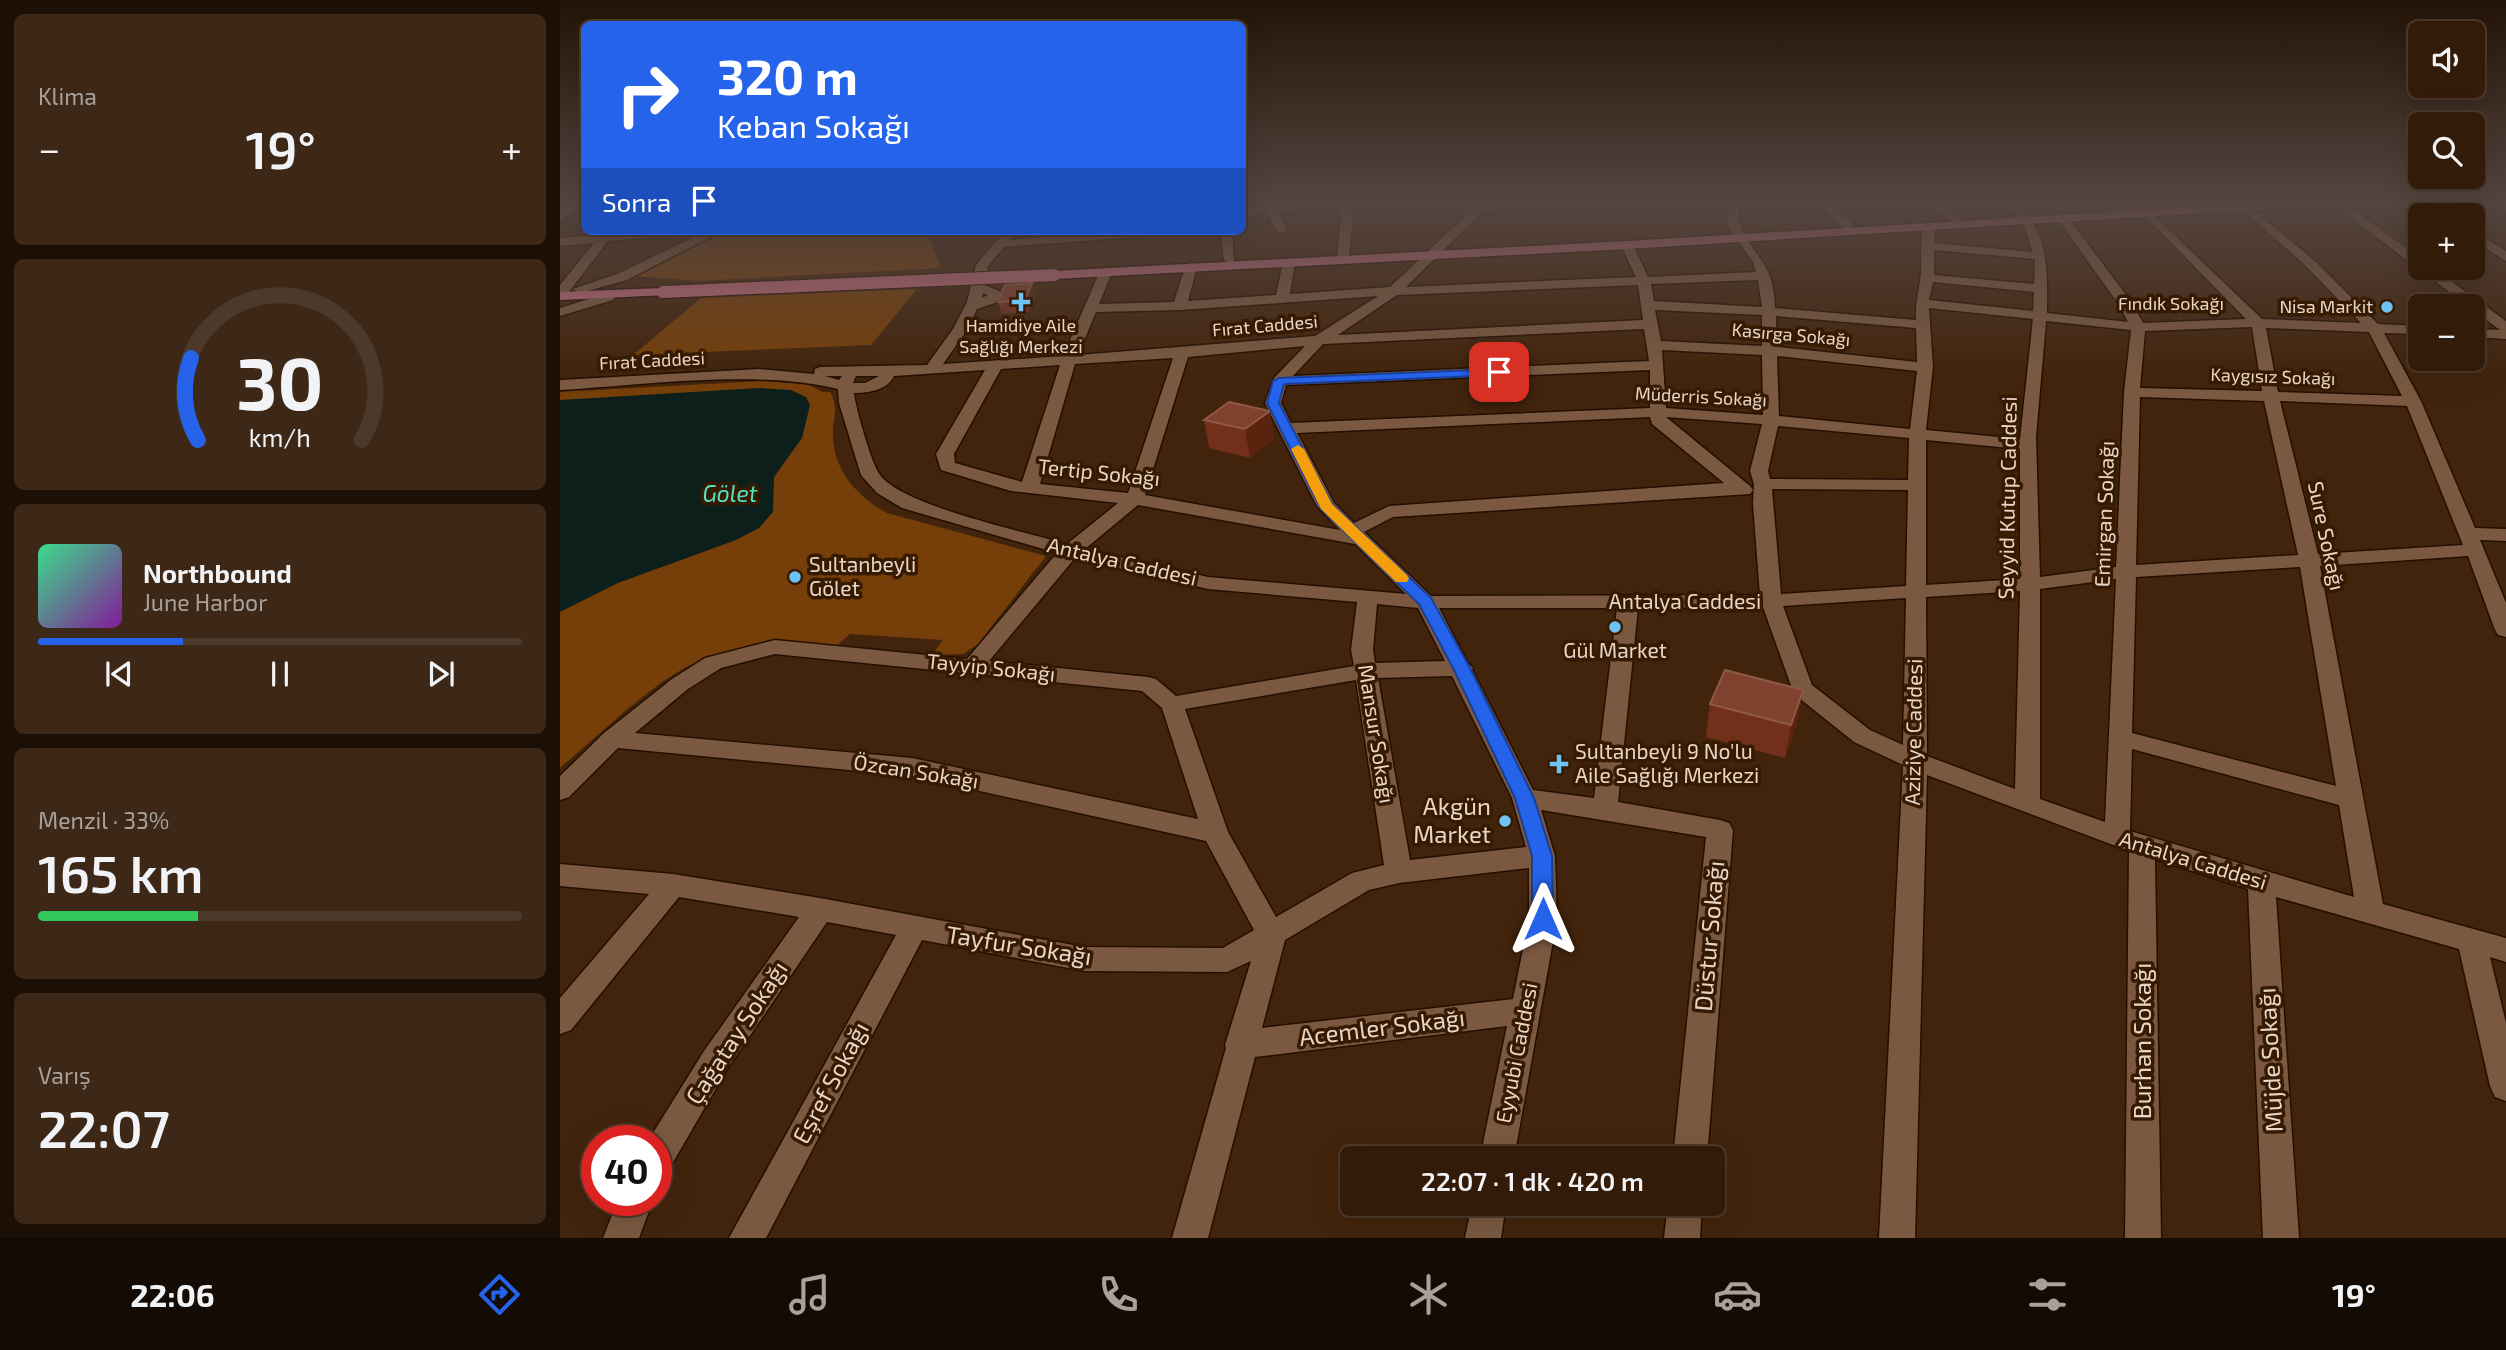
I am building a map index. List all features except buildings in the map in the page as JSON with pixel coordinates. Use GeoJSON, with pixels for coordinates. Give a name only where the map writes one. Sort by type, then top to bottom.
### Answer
{"type":"FeatureCollection","features":[{"type":"Feature","properties":{"kind":"main road"},"geometry":{"type":"LineString","coordinates":[[561,292],[630,286],[663,289],[1053,272],[1235,260]]}},
{"type":"Feature","properties":{"kind":"main road"},"geometry":{"type":"LineString","coordinates":[[1053,272],[1106,272],[1321,260]]}},
{"type":"Feature","properties":{"kind":"main road"},"geometry":{"type":"LineString","coordinates":[[561,292],[630,286]]}},
{"type":"Feature","properties":{"kind":"street"},"geometry":{"type":"LineString","coordinates":[[561,292],[582,260]]}},
{"type":"Feature","properties":{"kind":"street"},"geometry":{"type":"LineString","coordinates":[[560,312],[630,286],[671,260]]}},
{"type":"Feature","properties":{"kind":"street"},"geometry":{"type":"LineString","coordinates":[[932,368],[960,330],[971,307],[982,265],[987,260]]}},
{"type":"Feature","properties":{"kind":"street"},"geometry":{"type":"LineString","coordinates":[[1279,381],[1319,340],[1360,316],[1394,290],[1423,260]]}},
{"type":"Feature","properties":{"kind":"street"},"geometry":{"type":"LineString","coordinates":[[1634,260],[1644,281],[1657,365],[1658,421],[1762,504]]}},
{"type":"Feature","properties":{"kind":"street"},"geometry":{"type":"LineString","coordinates":[[1757,260],[1768,291],[1771,420],[1759,471],[1763,484],[1762,504],[1771,601],[2030,584],[2126,572],[2309,559],[2471,542],[2506,535]]}},
{"type":"Feature","properties":{"kind":"street","name":"Aziziye Caddesi"},"geometry":{"type":"LineString","coordinates":[[1897,1238],[1915,761],[1914,590],[1918,434],[1925,367],[1924,314],[1927,260]]}},
{"type":"Feature","properties":{"kind":"street","name":"Seyyid Kutup Caddesi"},"geometry":{"type":"LineString","coordinates":[[2027,804],[2030,584],[2028,445],[2040,315],[2041,260]]}},
{"type":"Feature","properties":{"kind":"street"},"geometry":{"type":"LineString","coordinates":[[2093,260],[2127,306],[2138,327]]}},
{"type":"Feature","properties":{"kind":"street"},"geometry":{"type":"LineString","coordinates":[[2195,260],[2258,323]]}},
{"type":"Feature","properties":{"kind":"street"},"geometry":{"type":"LineString","coordinates":[[2306,260],[2374,328],[2413,401],[2506,630]]}},
{"type":"Feature","properties":{"kind":"street"},"geometry":{"type":"LineString","coordinates":[[1282,299],[1289,262]]}},
{"type":"Feature","properties":{"kind":"street"},"geometry":{"type":"LineString","coordinates":[[1180,306],[1191,267]]}},
{"type":"Feature","properties":{"kind":"street"},"geometry":{"type":"LineString","coordinates":[[1029,489],[1069,359],[1106,272]]}},
{"type":"Feature","properties":{"kind":"street"},"geometry":{"type":"LineString","coordinates":[[1090,308],[1180,306],[1394,290],[1763,276]]}},
{"type":"Feature","properties":{"kind":"street"},"geometry":{"type":"LineString","coordinates":[[1927,278],[2039,288]]}},
{"type":"Feature","properties":{"kind":"street"},"geometry":{"type":"LineString","coordinates":[[2441,280],[2506,328]]}},
{"type":"Feature","properties":{"kind":"street"},"geometry":{"type":"LineString","coordinates":[[971,307],[990,300],[997,293],[977,287]]}},
{"type":"Feature","properties":{"kind":"street","name":"Fındık Sokağı"},"geometry":{"type":"LineString","coordinates":[[1647,305],[1768,311],[2040,315],[2138,327],[2258,323],[2408,329]]}},
{"type":"Feature","properties":{"kind":"street","name":"Sure Sokağı"},"geometry":{"type":"LineString","coordinates":[[2258,323],[2271,397],[2309,559],[2371,913]]}},
{"type":"Feature","properties":{"kind":"street","name":"Fırat Caddesi"},"geometry":{"type":"LineString","coordinates":[[560,385],[746,375],[881,374],[932,368],[1182,353],[1319,340],[1650,324]]}},
{"type":"Feature","properties":{"kind":"street","name":"Emirgan Sokağı"},"geometry":{"type":"LineString","coordinates":[[2130,841],[2121,738],[2132,392],[2138,327]]}},
{"type":"Feature","properties":{"kind":"street"},"geometry":{"type":"LineString","coordinates":[[2485,334],[2506,335]]}},
{"type":"Feature","properties":{"kind":"street","name":"Kasırga Sokağı"},"geometry":{"type":"LineString","coordinates":[[1654,345],[1770,351],[1925,367]]}},
{"type":"Feature","properties":{"kind":"street"},"geometry":{"type":"LineString","coordinates":[[974,666],[1070,551],[1135,498],[1182,353]]}},
{"type":"Feature","properties":{"kind":"street","name":"Tertip Sokağı"},"geometry":{"type":"LineString","coordinates":[[996,364],[945,454],[947,466],[1029,489],[1135,498],[1357,536]]}},
{"type":"Feature","properties":{"kind":"street"},"geometry":{"type":"LineString","coordinates":[[1279,381],[1657,365]]}},
{"type":"Feature","properties":{"kind":"street"},"geometry":{"type":"LineString","coordinates":[[746,375],[816,379],[845,386],[847,378],[881,374]]}},
{"type":"Feature","properties":{"kind":"street"},"geometry":{"type":"LineString","coordinates":[[855,422],[881,374]]}},
{"type":"Feature","properties":{"kind":"street","name":"Eyyubi Caddesi"},"geometry":{"type":"LineString","coordinates":[[1279,381],[1273,403],[1326,506],[1426,602],[1462,668],[1525,798],[1542,856],[1543,919],[1499,1146]]}},
{"type":"Feature","properties":{"kind":"street","name":"Antalya Caddesi"},"geometry":{"type":"LineString","coordinates":[[845,386],[847,403],[855,422],[864,461],[870,475],[883,489],[930,512],[1070,551],[1208,583],[1426,602],[1771,601],[1802,689],[1862,736],[1915,761],[2130,841],[2261,883],[2506,950]]}},
{"type":"Feature","properties":{"kind":"street","name":"Kaygısız Sokağı"},"geometry":{"type":"LineString","coordinates":[[2132,392],[2413,401]]}},
{"type":"Feature","properties":{"kind":"street","name":"Müderris Sokağı"},"geometry":{"type":"LineString","coordinates":[[1287,428],[1658,412],[2028,445]]}},
{"type":"Feature","properties":{"kind":"street"},"geometry":{"type":"LineString","coordinates":[[1763,484],[1917,485]]}},
{"type":"Feature","properties":{"kind":"street"},"geometry":{"type":"LineString","coordinates":[[1357,536],[1389,512],[1740,487]]}},
{"type":"Feature","properties":{"kind":"street","name":"Mansur Sokağı"},"geometry":{"type":"LineString","coordinates":[[1368,596],[1362,650],[1399,872]]}},
{"type":"Feature","properties":{"kind":"street"},"geometry":{"type":"LineString","coordinates":[[1605,809],[1628,602]]}},
{"type":"Feature","properties":{"kind":"street","name":"Tayyip Sokağı"},"geometry":{"type":"LineString","coordinates":[[560,791],[612,739],[680,684],[713,663],[775,648],[1148,684],[1172,704]]}},
{"type":"Feature","properties":{"kind":"street"},"geometry":{"type":"LineString","coordinates":[[1189,1238],[1272,935],[1215,834],[1172,704],[1366,671],[1462,668]]}},
{"type":"Feature","properties":{"kind":"street"},"geometry":{"type":"LineString","coordinates":[[2121,738],[2351,799]]}},
{"type":"Feature","properties":{"kind":"street","name":"Özcan Sokağı"},"geometry":{"type":"LineString","coordinates":[[612,739],[912,767],[1215,834]]}},
{"type":"Feature","properties":{"kind":"street","name":"Düstur Sokağı"},"geometry":{"type":"LineString","coordinates":[[1525,798],[1605,809],[1720,830],[1691,1146]]}},
{"type":"Feature","properties":{"kind":"street","name":"Burhan Sokağı"},"geometry":{"type":"LineString","coordinates":[[2130,841],[2143,1238]]}},
{"type":"Feature","properties":{"kind":"street","name":"Tayfur Sokağı"},"geometry":{"type":"LineString","coordinates":[[560,875],[673,886],[820,909],[1084,960],[1227,960],[1362,881],[1399,872],[1542,856]]}},
{"type":"Feature","properties":{"kind":"street","name":"Müjde Sokağı"},"geometry":{"type":"LineString","coordinates":[[2261,883],[2281,1238]]}},
{"type":"Feature","properties":{"kind":"street"},"geometry":{"type":"LineString","coordinates":[[560,1020],[673,886]]}},
{"type":"Feature","properties":{"kind":"street","name":"Çağatay Sokağı"},"geometry":{"type":"LineString","coordinates":[[672,1132],[715,1060],[820,909]]}},
{"type":"Feature","properties":{"kind":"street","name":"Eşref Sokağı"},"geometry":{"type":"LineString","coordinates":[[747,1238],[914,928]]}},
{"type":"Feature","properties":{"kind":"street"},"geometry":{"type":"LineString","coordinates":[[2471,940],[2506,1086]]}},
{"type":"Feature","properties":{"kind":"street","name":"Acemler Sokağı"},"geometry":{"type":"LineString","coordinates":[[1240,1045],[1524,1011]]}},
{"type":"Feature","properties":{"kind":"street"},"geometry":{"type":"LineString","coordinates":[[621,1238],[630,1216]]}},
{"type":"Feature","properties":{"kind":"street"},"geometry":{"type":"LineString","coordinates":[[1483,1238],[1487,1216]]}},
{"type":"Feature","properties":{"kind":"street"},"geometry":{"type":"LineString","coordinates":[[1682,1238],[1684,1216]]}},
{"type":"Feature","properties":{"kind":"shaded area"},"geometry":{"type":"Polygon","coordinates":[[[665,260],[938,260],[941,268],[698,281],[634,276],[665,260]]]}},
{"type":"Feature","properties":{"kind":"shaded area"},"geometry":{"type":"Polygon","coordinates":[[[917,289],[871,345],[633,355],[701,298],[917,289]]]}},
{"type":"Feature","properties":{"kind":"shaded area","name":"Sultanbeyli Gölet"},"geometry":{"type":"Polygon","coordinates":[[[762,381],[808,384],[822,392],[830,392],[835,406],[833,443],[836,456],[847,479],[875,506],[887,513],[1046,556],[978,644],[963,654],[932,655],[943,640],[850,634],[835,647],[769,640],[715,655],[686,667],[662,682],[560,768],[560,392],[762,381]]]}},
{"type":"Feature","properties":{"kind":"water","name":"Gölet"},"geometry":{"type":"Polygon","coordinates":[[[759,388],[791,390],[806,397],[810,405],[802,438],[774,477],[773,512],[759,528],[736,540],[618,583],[560,612],[560,400],[759,388]]]}},
{"type":"Feature","properties":{"kind":"slow traffic"},"geometry":{"type":"LineString","coordinates":[[1298,449],[1326,506],[1402,578]]}},
{"type":"Feature","properties":{"kind":"place","name":"Hamidiye Aile Sağlığı Merkezi"},"geometry":{"type":"Point","coordinates":[1021,302]}},
{"type":"Feature","properties":{"kind":"place","name":"Nisa Markit"},"geometry":{"type":"Point","coordinates":[2387,307]}},
{"type":"Feature","properties":{"kind":"place","name":"Sultanbeyli Gölet"},"geometry":{"type":"Point","coordinates":[795,577]}},
{"type":"Feature","properties":{"kind":"place","name":"Gül Market"},"geometry":{"type":"Point","coordinates":[1615,627]}},
{"type":"Feature","properties":{"kind":"place","name":"Sultanbeyli 9 No'lu Aile Sağlığı Merkezi"},"geometry":{"type":"Point","coordinates":[1559,764]}},
{"type":"Feature","properties":{"kind":"place","name":"Akgün Market"},"geometry":{"type":"Point","coordinates":[1505,821]}},
{"type":"Feature","properties":{"kind":"route"},"geometry":{"type":"LineString","coordinates":[[1499,372],[1279,381],[1273,403],[1326,506],[1426,602],[1462,668],[1525,798],[1542,856],[1543,919]]}}]}
